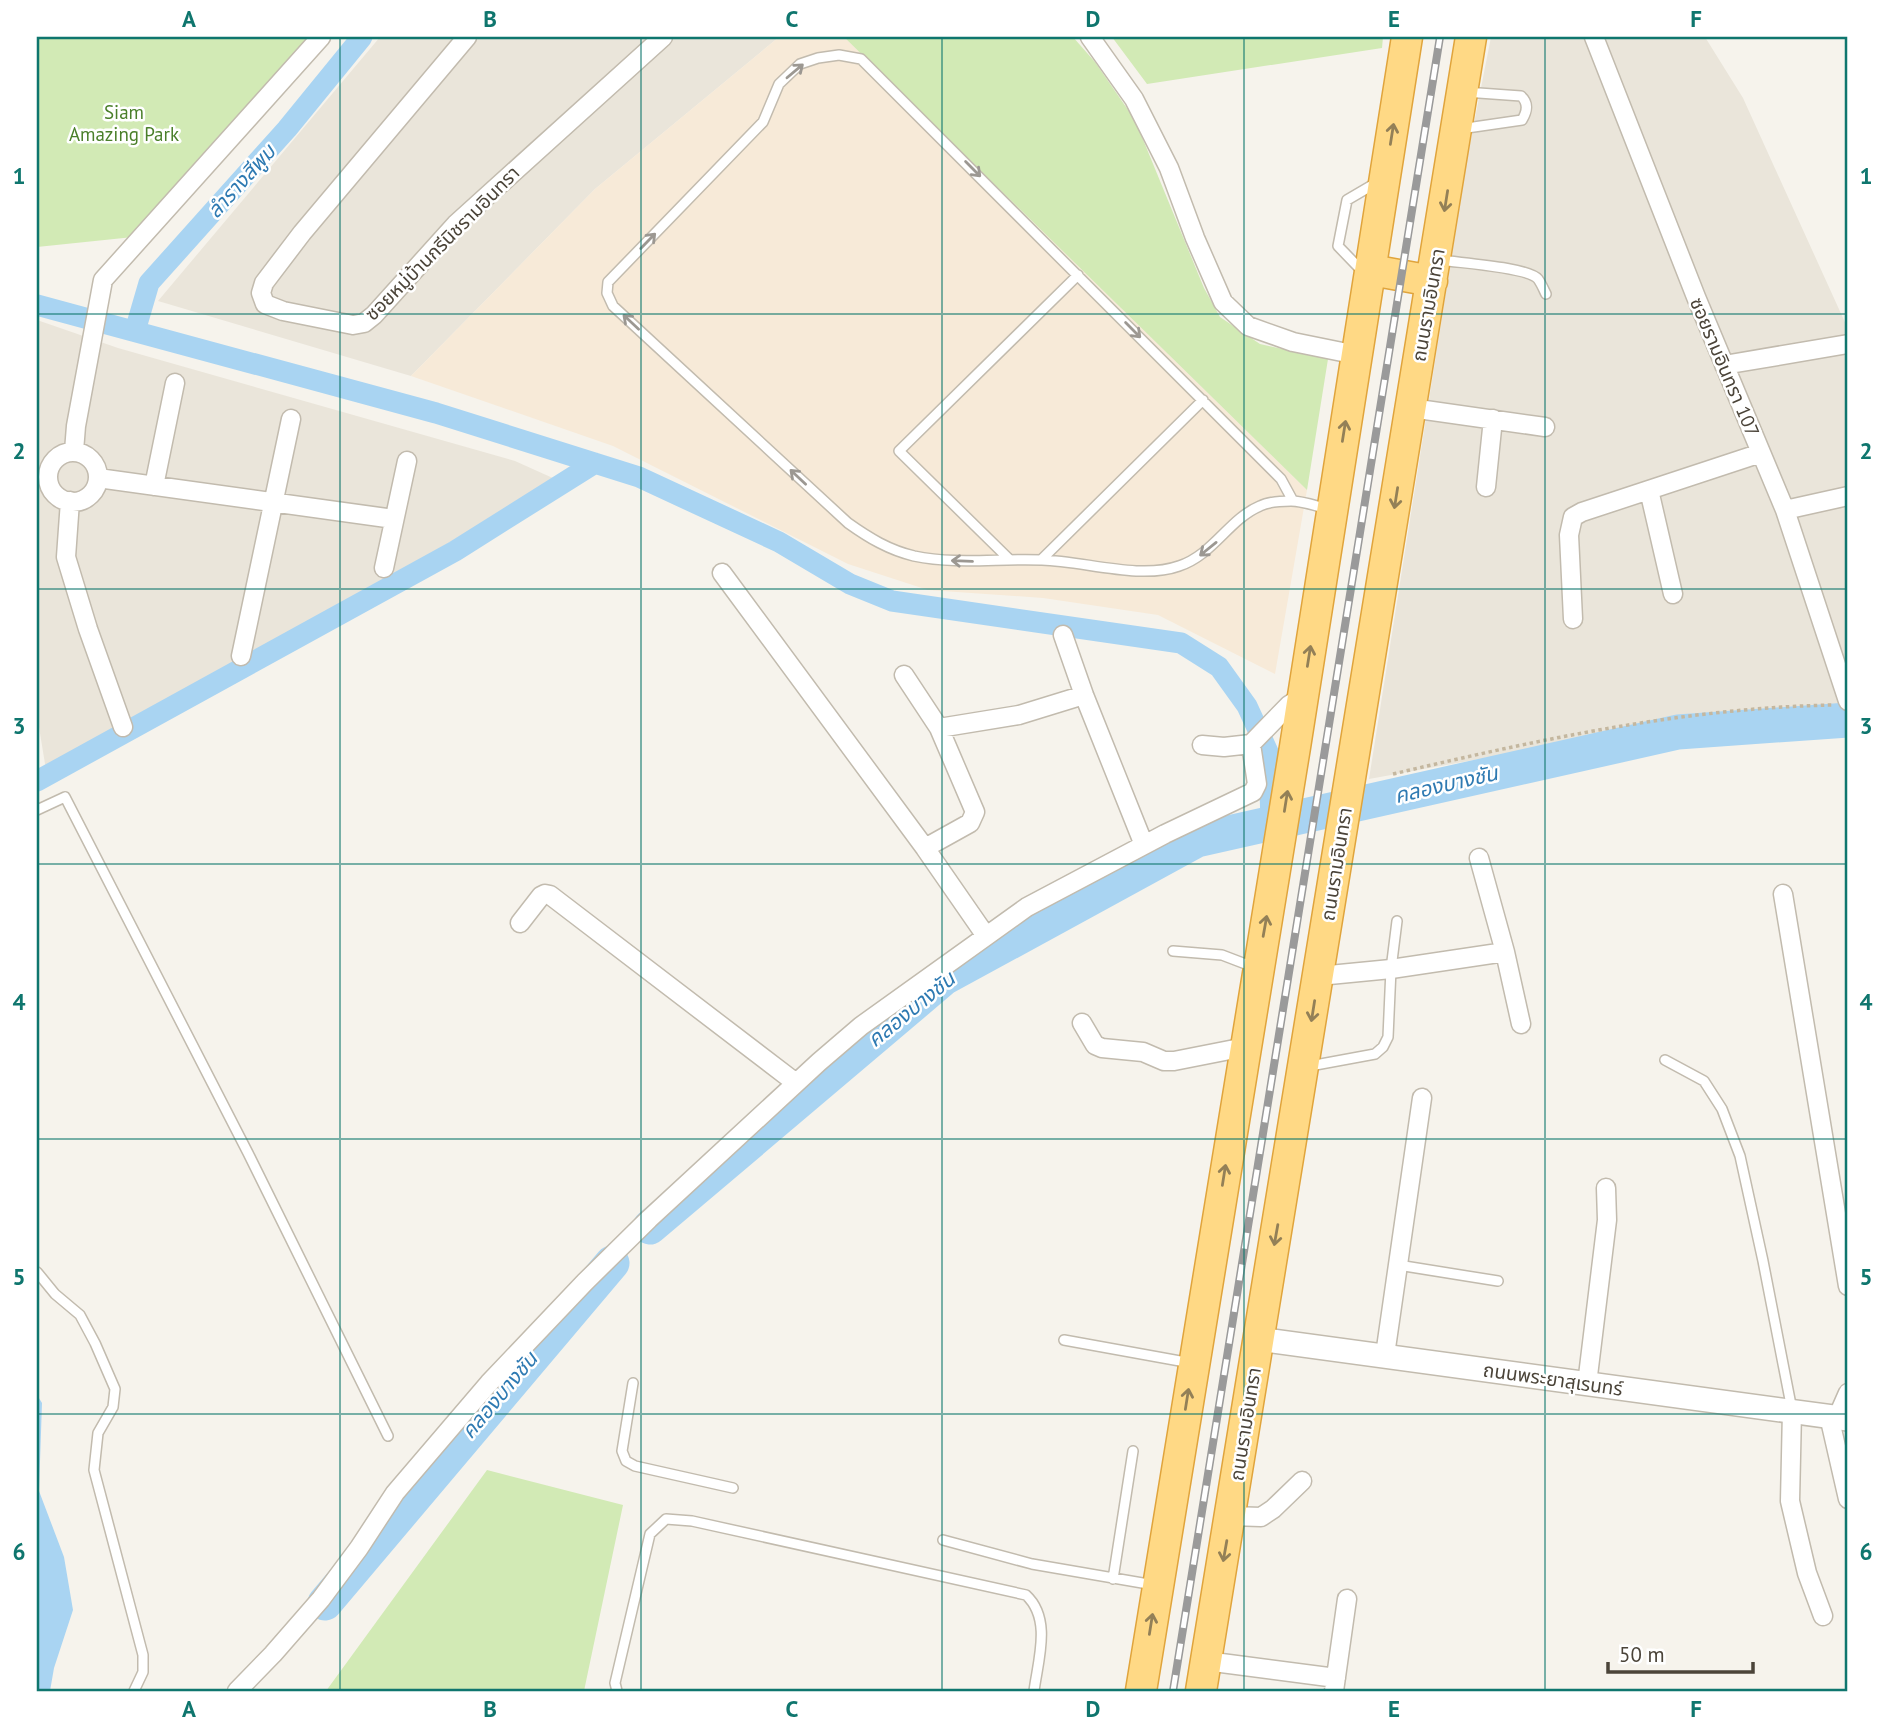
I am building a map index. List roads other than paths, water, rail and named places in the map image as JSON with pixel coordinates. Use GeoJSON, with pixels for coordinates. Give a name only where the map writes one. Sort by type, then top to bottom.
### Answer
{"type":"FeatureCollection","features":[{"type":"Feature","properties":{"kind":"highway"},"geometry":{"type":"LineString","coordinates":[[1141,1691],[1295,747],[1407,37]]}},
{"type":"Feature","properties":{"kind":"highway","name":"ถนนรามอินทรา"},"geometry":{"type":"LineString","coordinates":[[1201,1691],[1471,37]]}},
{"type":"Feature","properties":{"kind":"highway"},"geometry":{"type":"LineString","coordinates":[[1370,275],[1434,271]]}},
{"type":"Feature","properties":{"kind":"street"},"geometry":{"type":"LineString","coordinates":[[74,452],[76,426],[103,280],[321,37]]}},
{"type":"Feature","properties":{"kind":"street","name":"ซอยหมู่บ้านกรีนิชรามอินทรา"},"geometry":{"type":"LineString","coordinates":[[467,37],[302,233],[264,283],[261,293],[265,304],[283,312],[354,325],[363,323],[374,315],[456,224],[663,37]]}},
{"type":"Feature","properties":{"kind":"street"},"geometry":{"type":"LineString","coordinates":[[1090,37],[1134,99],[1163,157],[1223,302],[1248,326],[1293,342],[1357,355]]}},
{"type":"Feature","properties":{"kind":"street","name":"ซอยรามอินทรา 107"},"geometry":{"type":"LineString","coordinates":[[1594,37],[1724,365],[1785,510],[1842,703]]}},
{"type":"Feature","properties":{"kind":"street"},"geometry":{"type":"LineString","coordinates":[[1724,365],[1848,344]]}},
{"type":"Feature","properties":{"kind":"street"},"geometry":{"type":"LineString","coordinates":[[154,486],[175,383]]}},
{"type":"Feature","properties":{"kind":"street"},"geometry":{"type":"LineString","coordinates":[[1411,408],[1545,426]]}},
{"type":"Feature","properties":{"kind":"street"},"geometry":{"type":"LineString","coordinates":[[241,656],[291,419]]}},
{"type":"Feature","properties":{"kind":"street"},"geometry":{"type":"LineString","coordinates":[[1486,487],[1493,419]]}},
{"type":"Feature","properties":{"kind":"street"},"geometry":{"type":"LineString","coordinates":[[74,452],[89,457],[98,470],[98,478],[92,493],[78,501],[70,501],[62,499],[50,487],[43,470],[58,457],[74,452]]}},
{"type":"Feature","properties":{"kind":"street"},"geometry":{"type":"LineString","coordinates":[[1573,619],[1569,535],[1573,517],[1761,453]]}},
{"type":"Feature","properties":{"kind":"street"},"geometry":{"type":"LineString","coordinates":[[384,568],[407,461]]}},
{"type":"Feature","properties":{"kind":"street"},"geometry":{"type":"LineString","coordinates":[[98,478],[394,519]]}},
{"type":"Feature","properties":{"kind":"street"},"geometry":{"type":"LineString","coordinates":[[1649,490],[1673,594]]}},
{"type":"Feature","properties":{"kind":"street"},"geometry":{"type":"LineString","coordinates":[[1785,510],[1848,496]]}},
{"type":"Feature","properties":{"kind":"street"},"geometry":{"type":"LineString","coordinates":[[70,501],[66,557],[123,727]]}},
{"type":"Feature","properties":{"kind":"street"},"geometry":{"type":"LineString","coordinates":[[722,573],[925,848],[986,936]]}},
{"type":"Feature","properties":{"kind":"street"},"geometry":{"type":"LineString","coordinates":[[1063,635],[1144,845]]}},
{"type":"Feature","properties":{"kind":"street"},"geometry":{"type":"LineString","coordinates":[[904,675],[939,728],[975,812],[970,823],[925,848]]}},
{"type":"Feature","properties":{"kind":"street"},"geometry":{"type":"LineString","coordinates":[[939,728],[1019,715],[1084,695]]}},
{"type":"Feature","properties":{"kind":"street"},"geometry":{"type":"LineString","coordinates":[[1202,745],[1224,747],[1259,736],[1289,705],[1303,696]]}},
{"type":"Feature","properties":{"kind":"street"},"geometry":{"type":"LineString","coordinates":[[237,1691],[321,1599],[395,1493],[489,1383],[649,1219],[861,1026],[1027,907],[1144,845],[1253,792],[1257,784],[1259,736]]}},
{"type":"Feature","properties":{"kind":"street"},"geometry":{"type":"LineString","coordinates":[[1479,859],[1505,952],[1521,1024]]}},
{"type":"Feature","properties":{"kind":"street"},"geometry":{"type":"LineString","coordinates":[[1783,894],[1848,1286]]}},
{"type":"Feature","properties":{"kind":"street"},"geometry":{"type":"LineString","coordinates":[[520,923],[541,896],[550,895],[796,1083]]}},
{"type":"Feature","properties":{"kind":"street"},"geometry":{"type":"LineString","coordinates":[[1319,976],[1391,969],[1505,952]]}},
{"type":"Feature","properties":{"kind":"street"},"geometry":{"type":"LineString","coordinates":[[1082,1023],[1095,1045],[1143,1052],[1164,1060],[1174,1061],[1245,1047]]}},
{"type":"Feature","properties":{"kind":"street"},"geometry":{"type":"LineString","coordinates":[[1385,1356],[1422,1098]]}},
{"type":"Feature","properties":{"kind":"street"},"geometry":{"type":"LineString","coordinates":[[1587,1384],[1607,1220],[1606,1188]]}},
{"type":"Feature","properties":{"kind":"street","name":"ถนนพระยาสุเรนทร์"},"geometry":{"type":"LineString","coordinates":[[1258,1339],[1838,1418]]}},
{"type":"Feature","properties":{"kind":"street"},"geometry":{"type":"LineString","coordinates":[[1848,1393],[1838,1418],[1848,1499]]}},
{"type":"Feature","properties":{"kind":"street"},"geometry":{"type":"LineString","coordinates":[[1792,1411],[1790,1501],[1807,1573],[1823,1616]]}},
{"type":"Feature","properties":{"kind":"street"},"geometry":{"type":"LineString","coordinates":[[1231,1516],[1261,1517],[1302,1481]]}},
{"type":"Feature","properties":{"kind":"street"},"geometry":{"type":"LineString","coordinates":[[1206,1661],[1335,1685],[1347,1599]]}},
{"type":"Feature","properties":{"kind":"lane"},"geometry":{"type":"LineString","coordinates":[[1293,501],[1281,479],[861,59],[839,55],[800,64],[779,84],[762,122],[608,282],[607,293],[613,306],[848,523],[873,541],[895,551],[934,560],[1074,561],[1156,571],[1178,567],[1195,559],[1260,505],[1293,501],[1331,509]]}},
{"type":"Feature","properties":{"kind":"lane"},"geometry":{"type":"LineString","coordinates":[[1457,130],[1522,120],[1527,108],[1525,99],[1521,96],[1464,92]]}},
{"type":"Feature","properties":{"kind":"lane"},"geometry":{"type":"LineString","coordinates":[[1434,271],[1510,269],[1538,278],[1546,294]]}},
{"type":"Feature","properties":{"kind":"lane"},"geometry":{"type":"LineString","coordinates":[[1009,559],[898,451],[1078,275]]}},
{"type":"Feature","properties":{"kind":"lane"},"geometry":{"type":"LineString","coordinates":[[1041,560],[1203,400]]}},
{"type":"Feature","properties":{"kind":"lane"},"geometry":{"type":"LineString","coordinates":[[37,810],[65,796],[248,1153],[388,1436]]}},
{"type":"Feature","properties":{"kind":"lane"},"geometry":{"type":"LineString","coordinates":[[1304,1067],[1375,1054],[1383,1047],[1388,1037],[1391,969],[1397,921]]}},
{"type":"Feature","properties":{"kind":"lane"},"geometry":{"type":"LineString","coordinates":[[1173,951],[1222,955],[1257,968]]}},
{"type":"Feature","properties":{"kind":"lane"},"geometry":{"type":"LineString","coordinates":[[1665,1060],[1704,1081],[1722,1109],[1740,1156],[1792,1411]]}},
{"type":"Feature","properties":{"kind":"lane"},"geometry":{"type":"LineString","coordinates":[[1398,1265],[1498,1281]]}},
{"type":"Feature","properties":{"kind":"lane"},"geometry":{"type":"LineString","coordinates":[[37,1272],[55,1294],[79,1315],[95,1343],[115,1389],[113,1407],[98,1433],[94,1470],[143,1655],[143,1672],[134,1691]]}},
{"type":"Feature","properties":{"kind":"lane"},"geometry":{"type":"LineString","coordinates":[[1064,1340],[1193,1363]]}},
{"type":"Feature","properties":{"kind":"lane"},"geometry":{"type":"LineString","coordinates":[[633,1383],[622,1451],[626,1461],[635,1466],[733,1488]]}},
{"type":"Feature","properties":{"kind":"lane"},"geometry":{"type":"LineString","coordinates":[[1113,1578],[1133,1451]]}},
{"type":"Feature","properties":{"kind":"lane"},"geometry":{"type":"LineString","coordinates":[[617,1691],[615,1683],[650,1534],[666,1519],[692,1521],[1026,1595],[1036,1604],[1041,1619],[1034,1691]]}},
{"type":"Feature","properties":{"kind":"lane"},"geometry":{"type":"LineString","coordinates":[[943,1541],[1032,1564],[1157,1585]]}},
{"type":"Feature","properties":{"kind":"water"},"geometry":{"type":"Polygon","coordinates":[[[37,1395],[42,1403],[39,1491],[64,1557],[73,1610],[54,1668],[50,1691],[37,1691],[37,1395]]]}},
{"type":"Feature","properties":{"kind":"waterway","name":"ลำรางสีพูม"},"geometry":{"type":"LineString","coordinates":[[135,331],[149,283],[287,129],[362,37]]}},
{"type":"Feature","properties":{"kind":"waterway"},"geometry":{"type":"LineString","coordinates":[[37,305],[436,413],[639,477],[779,542],[850,584],[892,601],[1181,643],[1219,667],[1247,706],[1269,754],[1271,824]]}},
{"type":"Feature","properties":{"kind":"waterway"},"geometry":{"type":"LineString","coordinates":[[37,781],[455,551],[595,463]]}},
{"type":"Feature","properties":{"kind":"waterway","name":"คลองบางชัน"},"geometry":{"type":"LineString","coordinates":[[650,1227],[944,978],[1197,840],[1678,732],[1848,720]]}},
{"type":"Feature","properties":{"kind":"waterway","name":"คลองบางชัน"},"geometry":{"type":"LineString","coordinates":[[325,1603],[612,1263]]}},
{"type":"Feature","properties":{"kind":"railway"},"geometry":{"type":"LineString","coordinates":[[1173,1691],[1440,37]]}},
{"type":"Feature","properties":{"kind":"park label","name":"Siam Amazing Park"},"geometry":{"type":"Point","coordinates":[124,123]}}]}
